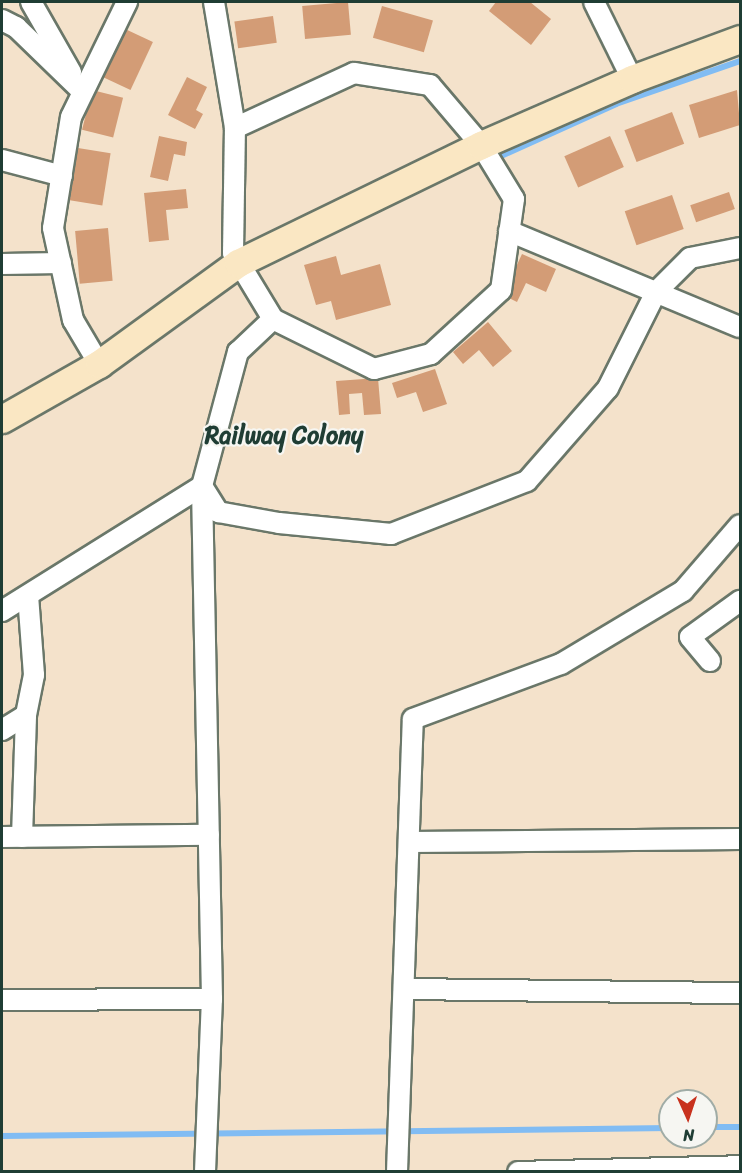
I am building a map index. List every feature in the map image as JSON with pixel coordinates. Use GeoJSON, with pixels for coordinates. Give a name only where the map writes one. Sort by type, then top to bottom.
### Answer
{"type":"FeatureCollection","features":[{"type":"Feature","properties":{"kind":"street"},"geometry":{"type":"LineString","coordinates":[[31,2],[83,92]]}},
{"type":"Feature","properties":{"kind":"street"},"geometry":{"type":"LineString","coordinates":[[99,364],[73,320],[53,228],[71,117],[127,2]]}},
{"type":"Feature","properties":{"kind":"street"},"geometry":{"type":"LineString","coordinates":[[213,2],[235,128],[233,253],[273,320],[374,369],[431,354],[501,290],[514,200],[481,145],[430,85],[354,73],[235,128]]}},
{"type":"Feature","properties":{"kind":"street"},"geometry":{"type":"LineString","coordinates":[[594,2],[632,79]]}},
{"type":"Feature","properties":{"kind":"street"},"geometry":{"type":"LineString","coordinates":[[2,20],[15,27],[83,92]]}},
{"type":"Feature","properties":{"kind":"street"},"geometry":{"type":"LineString","coordinates":[[2,419],[99,364],[238,263],[481,145],[632,79],[741,39]]}},
{"type":"Feature","properties":{"kind":"street"},"geometry":{"type":"LineString","coordinates":[[2,160],[62,176]]}},
{"type":"Feature","properties":{"kind":"street"},"geometry":{"type":"LineString","coordinates":[[509,231],[741,327]]}},
{"type":"Feature","properties":{"kind":"street"},"geometry":{"type":"LineString","coordinates":[[202,486],[218,512],[279,523],[391,534],[527,480],[608,388],[656,292],[690,258],[741,248]]}},
{"type":"Feature","properties":{"kind":"street"},"geometry":{"type":"LineString","coordinates":[[2,264],[61,263]]}},
{"type":"Feature","properties":{"kind":"street"},"geometry":{"type":"LineString","coordinates":[[205,1172],[212,999],[202,486],[238,352],[273,320]]}},
{"type":"Feature","properties":{"kind":"street"},"geometry":{"type":"LineString","coordinates":[[2,611],[202,486]]}},
{"type":"Feature","properties":{"kind":"street"},"geometry":{"type":"LineString","coordinates":[[397,1172],[413,719],[561,664],[683,591],[741,525]]}},
{"type":"Feature","properties":{"kind":"street"},"geometry":{"type":"LineString","coordinates":[[22,837],[27,715],[34,675],[28,596]]}},
{"type":"Feature","properties":{"kind":"street"},"geometry":{"type":"LineString","coordinates":[[710,662],[690,637],[741,601]]}},
{"type":"Feature","properties":{"kind":"street"},"geometry":{"type":"LineString","coordinates":[[2,730],[27,715]]}},
{"type":"Feature","properties":{"kind":"street"},"geometry":{"type":"LineString","coordinates":[[2,837],[209,835]]}},
{"type":"Feature","properties":{"kind":"street"},"geometry":{"type":"LineString","coordinates":[[410,842],[741,839]]}},
{"type":"Feature","properties":{"kind":"street"},"geometry":{"type":"LineString","coordinates":[[405,988],[741,993]]}},
{"type":"Feature","properties":{"kind":"street"},"geometry":{"type":"LineString","coordinates":[[2,1000],[212,999]]}},
{"type":"Feature","properties":{"kind":"street"},"geometry":{"type":"LineString","coordinates":[[518,1172],[741,1166]]}},
{"type":"Feature","properties":{"kind":"building"},"geometry":{"type":"Polygon","coordinates":[[[348,2],[351,35],[305,39],[302,6],[348,2]]]}},
{"type":"Feature","properties":{"kind":"building"},"geometry":{"type":"Polygon","coordinates":[[[496,2],[530,2],[551,19],[531,45],[489,11],[496,2]]]}},
{"type":"Feature","properties":{"kind":"building"},"geometry":{"type":"Polygon","coordinates":[[[382,6],[433,21],[424,52],[373,38],[382,6]]]}},
{"type":"Feature","properties":{"kind":"building"},"geometry":{"type":"Polygon","coordinates":[[[273,16],[277,43],[238,48],[234,21],[273,16]]]}},
{"type":"Feature","properties":{"kind":"building"},"geometry":{"type":"Polygon","coordinates":[[[123,28],[153,42],[131,90],[101,76],[123,28]]]}},
{"type":"Feature","properties":{"kind":"building"},"geometry":{"type":"Polygon","coordinates":[[[187,77],[207,87],[196,110],[203,114],[195,129],[168,115],[187,77]]]}},
{"type":"Feature","properties":{"kind":"building"},"geometry":{"type":"Polygon","coordinates":[[[92,90],[123,98],[113,138],[82,130],[92,90]]]}},
{"type":"Feature","properties":{"kind":"building"},"geometry":{"type":"Polygon","coordinates":[[[737,90],[740,125],[699,138],[689,105],[737,90]]]}},
{"type":"Feature","properties":{"kind":"building"},"geometry":{"type":"Polygon","coordinates":[[[672,112],[684,144],[637,162],[624,130],[672,112]]]}},
{"type":"Feature","properties":{"kind":"building"},"geometry":{"type":"Polygon","coordinates":[[[159,136],[187,142],[185,156],[174,154],[168,181],[150,177],[159,136]]]}},
{"type":"Feature","properties":{"kind":"building"},"geometry":{"type":"Polygon","coordinates":[[[610,136],[624,167],[578,187],[564,156],[610,136]]]}},
{"type":"Feature","properties":{"kind":"building"},"geometry":{"type":"Polygon","coordinates":[[[78,148],[111,153],[102,206],[70,200],[78,148]]]}},
{"type":"Feature","properties":{"kind":"building"},"geometry":{"type":"Polygon","coordinates":[[[186,189],[188,208],[166,210],[169,240],[149,242],[144,193],[186,189]]]}},
{"type":"Feature","properties":{"kind":"building"},"geometry":{"type":"Polygon","coordinates":[[[729,192],[735,209],[696,222],[690,205],[729,192]]]}},
{"type":"Feature","properties":{"kind":"building"},"geometry":{"type":"Polygon","coordinates":[[[672,195],[684,229],[636,245],[625,211],[672,195]]]}},
{"type":"Feature","properties":{"kind":"building"},"geometry":{"type":"Polygon","coordinates":[[[108,228],[113,281],[80,284],[75,231],[108,228]]]}},
{"type":"Feature","properties":{"kind":"building"},"geometry":{"type":"Polygon","coordinates":[[[522,254],[556,269],[546,292],[526,283],[517,302],[503,295],[522,254]]]}},
{"type":"Feature","properties":{"kind":"building"},"geometry":{"type":"Polygon","coordinates":[[[336,256],[341,275],[380,264],[391,305],[336,320],[331,301],[316,305],[304,265],[336,256]]]}},
{"type":"Feature","properties":{"kind":"building"},"geometry":{"type":"Polygon","coordinates":[[[488,322],[512,351],[493,367],[479,350],[463,364],[453,352],[488,322]]]}},
{"type":"Feature","properties":{"kind":"building"},"geometry":{"type":"Polygon","coordinates":[[[435,369],[447,404],[423,412],[416,392],[397,398],[392,383],[435,369]]]}},
{"type":"Feature","properties":{"kind":"building"},"geometry":{"type":"Polygon","coordinates":[[[378,378],[381,414],[364,415],[362,393],[349,394],[350,414],[339,415],[336,381],[378,378]]]}},
{"type":"Feature","properties":{"kind":"waterway"},"geometry":{"type":"LineString","coordinates":[[501,156],[616,104],[740,61]]}},
{"type":"Feature","properties":{"kind":"waterway"},"geometry":{"type":"LineString","coordinates":[[718,1127],[740,1127]]}},
{"type":"Feature","properties":{"kind":"waterway"},"geometry":{"type":"LineString","coordinates":[[2,1136],[658,1128]]}},
{"type":"Feature","properties":{"kind":"district","name":"Railway Colony"},"geometry":{"type":"Point","coordinates":[284,436]}}]}
